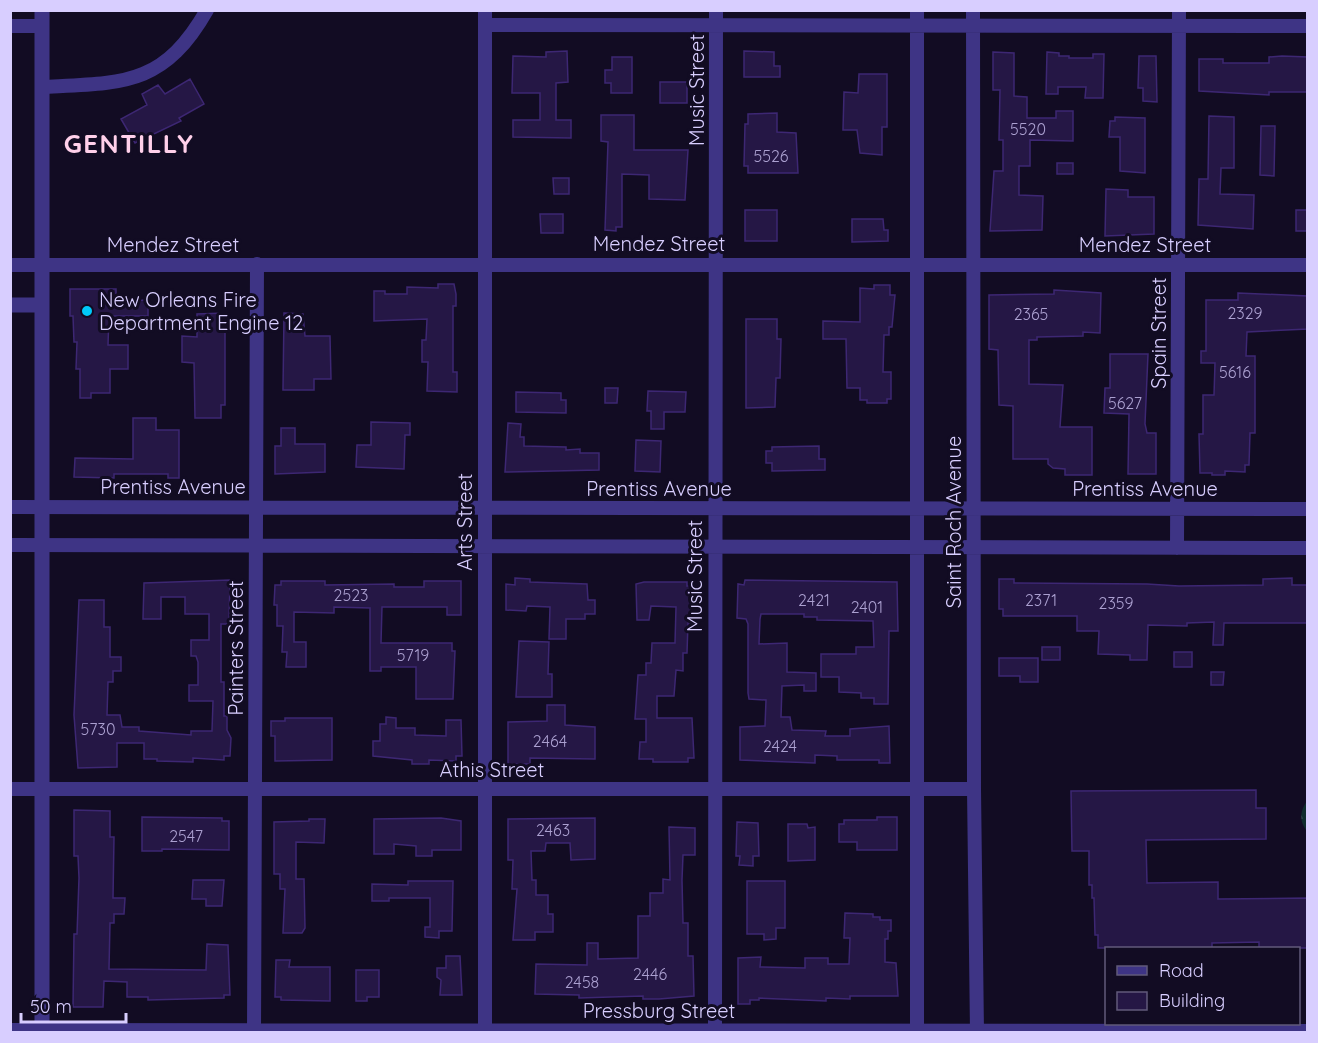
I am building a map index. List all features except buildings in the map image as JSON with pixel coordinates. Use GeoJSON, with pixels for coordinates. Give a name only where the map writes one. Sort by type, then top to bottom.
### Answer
{"type":"FeatureCollection","features":[{"type":"Feature","properties":{"kind":"street"},"geometry":{"type":"LineString","coordinates":[[42,10],[42,1031]]}},
{"type":"Feature","properties":{"kind":"street"},"geometry":{"type":"LineString","coordinates":[[42,87],[122,81],[148,74],[177,52],[195,31],[207,10]]}},
{"type":"Feature","properties":{"kind":"street","name":"Music Street"},"geometry":{"type":"LineString","coordinates":[[715,1031],[716,10]]}},
{"type":"Feature","properties":{"kind":"street","name":"Saint Roch Avenue"},"geometry":{"type":"LineString","coordinates":[[917,10],[917,1032]]}},
{"type":"Feature","properties":{"kind":"street","name":"Saint Roch Avenue"},"geometry":{"type":"LineString","coordinates":[[973,10],[973,548],[977,1032]]}},
{"type":"Feature","properties":{"kind":"street","name":"Spain Street"},"geometry":{"type":"LineString","coordinates":[[1177,548],[1179,10]]}},
{"type":"Feature","properties":{"kind":"street"},"geometry":{"type":"LineString","coordinates":[[485,18],[716,26],[1308,26]]}},
{"type":"Feature","properties":{"kind":"street","name":"Arts Street"},"geometry":{"type":"LineString","coordinates":[[485,18],[485,1031]]}},
{"type":"Feature","properties":{"kind":"street"},"geometry":{"type":"LineString","coordinates":[[10,26],[42,27]]}},
{"type":"Feature","properties":{"kind":"street","name":"Mendez Street"},"geometry":{"type":"LineString","coordinates":[[10,265],[717,263],[1308,265]]}},
{"type":"Feature","properties":{"kind":"street","name":"Painters Street"},"geometry":{"type":"LineString","coordinates":[[254,1031],[257,264]]}},
{"type":"Feature","properties":{"kind":"street"},"geometry":{"type":"LineString","coordinates":[[10,305],[42,305]]}},
{"type":"Feature","properties":{"kind":"street","name":"Prentiss Avenue"},"geometry":{"type":"LineString","coordinates":[[10,507],[1308,509]]}},
{"type":"Feature","properties":{"kind":"street"},"geometry":{"type":"LineString","coordinates":[[10,545],[1308,548]]}},
{"type":"Feature","properties":{"kind":"street","name":"Athis Street"},"geometry":{"type":"LineString","coordinates":[[10,789],[974,789]]}},
{"type":"Feature","properties":{"kind":"street","name":"Pressburg Street"},"geometry":{"type":"LineString","coordinates":[[10,1030],[1308,1031]]}},
{"type":"Feature","properties":{"kind":"green space"},"geometry":{"type":"Polygon","coordinates":[[[1307,801],[1308,830],[1306,830],[1301,816],[1307,801]]]}},
{"type":"Feature","properties":{"kind":"place","name":"New Orleans Fire Department Engine 12"},"geometry":{"type":"Point","coordinates":[87,311]}},
{"type":"Feature","properties":{"kind":"district","name":"GENTILLY"},"geometry":{"type":"Point","coordinates":[129,144]}}]}
